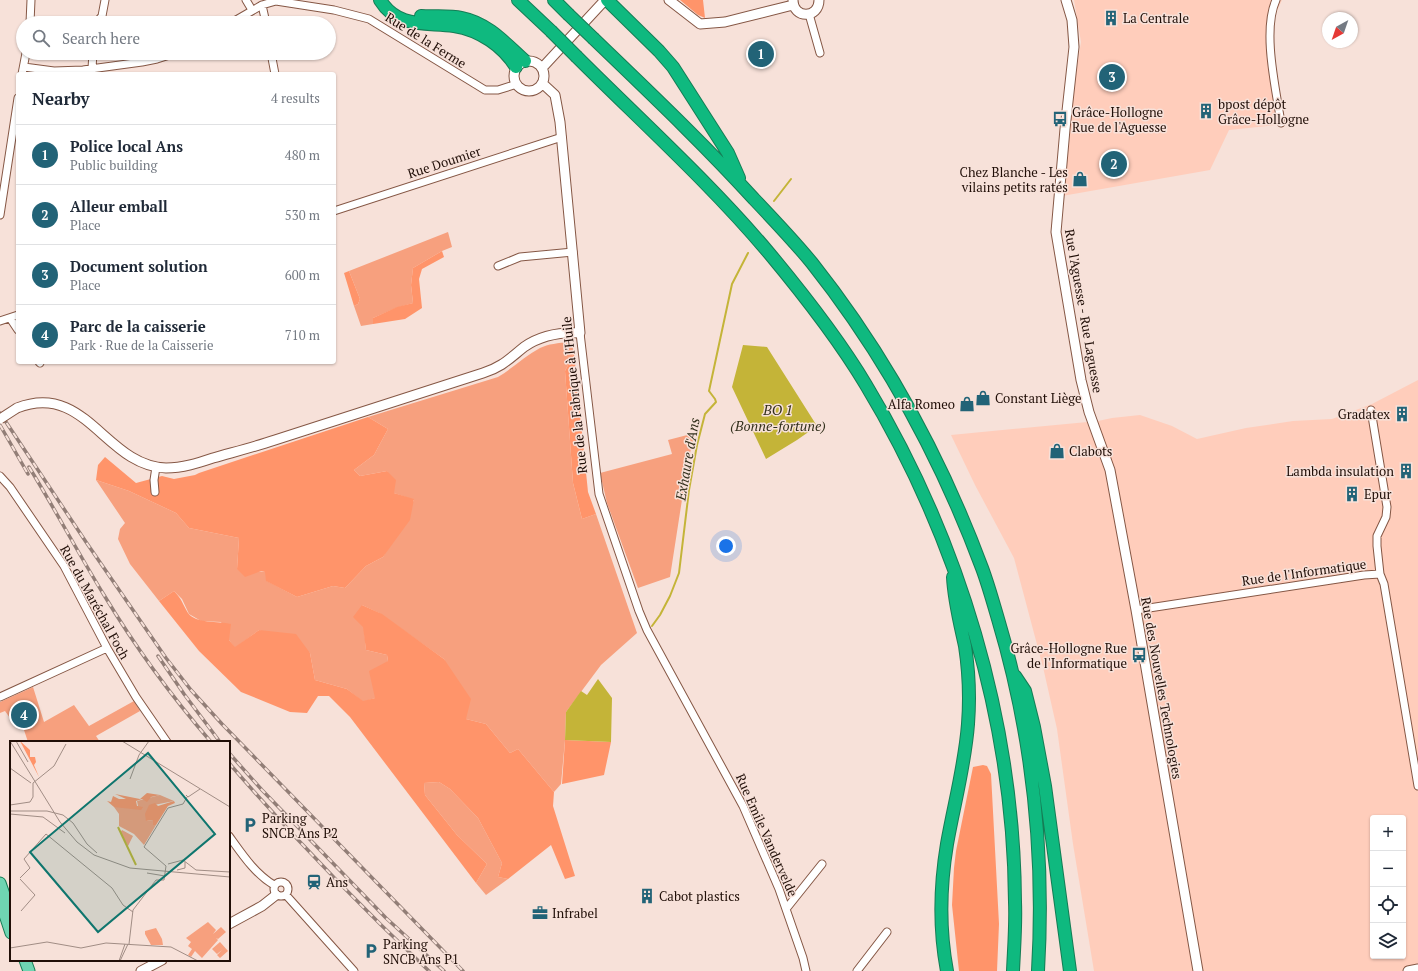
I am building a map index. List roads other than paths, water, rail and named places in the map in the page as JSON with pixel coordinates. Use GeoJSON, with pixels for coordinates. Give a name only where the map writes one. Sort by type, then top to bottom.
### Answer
{"type":"FeatureCollection","features":[{"type":"Feature","properties":{"kind":"highway"},"geometry":{"type":"LineString","coordinates":[[380,0],[385,8],[401,20],[414,23],[456,26],[482,35],[503,50],[512,60],[521,64]]}},
{"type":"Feature","properties":{"kind":"highway"},"geometry":{"type":"LineString","coordinates":[[388,0],[397,9],[413,16],[460,17],[484,25],[521,64]]}},
{"type":"Feature","properties":{"kind":"highway"},"geometry":{"type":"LineString","coordinates":[[518,0],[728,207],[768,252],[833,336],[865,383],[892,431],[928,505],[951,562],[963,594],[984,666],[1007,782],[1015,902],[1013,971]]}},
{"type":"Feature","properties":{"kind":"highway"},"geometry":{"type":"LineString","coordinates":[[554,0],[709,151],[742,185],[811,262],[849,313],[907,405],[924,436],[956,502],[983,570],[1008,653],[1030,766],[1036,827],[1040,882],[1038,971]]}},
{"type":"Feature","properties":{"kind":"highway"},"geometry":{"type":"LineString","coordinates":[[606,0],[659,51],[673,67],[728,153],[742,185]]}},
{"type":"Feature","properties":{"kind":"highway"},"geometry":{"type":"LineString","coordinates":[[947,971],[944,955],[940,904],[947,844],[965,751],[969,694],[965,646],[954,594],[951,562]]}},
{"type":"Feature","properties":{"kind":"highway"},"geometry":{"type":"LineString","coordinates":[[1012,672],[1025,691],[1034,727],[1045,786],[1070,971]]}},
{"type":"Feature","properties":{"kind":"main road"},"geometry":{"type":"LineString","coordinates":[[0,883],[7,908],[10,927]]}},
{"type":"Feature","properties":{"kind":"main road"},"geometry":{"type":"LineString","coordinates":[[20,961],[23,971]]}},
{"type":"Feature","properties":{"kind":"main road"},"geometry":{"type":"LineString","coordinates":[[25,961],[29,971]]}},
{"type":"Feature","properties":{"kind":"street"},"geometry":{"type":"LineString","coordinates":[[30,16],[31,0]]}},
{"type":"Feature","properties":{"kind":"street"},"geometry":{"type":"LineString","coordinates":[[102,16],[105,0]]}},
{"type":"Feature","properties":{"kind":"street"},"geometry":{"type":"LineString","coordinates":[[246,0],[252,10]]}},
{"type":"Feature","properties":{"kind":"street"},"geometry":{"type":"LineString","coordinates":[[542,68],[606,0]]}},
{"type":"Feature","properties":{"kind":"street"},"geometry":{"type":"LineString","coordinates":[[669,0],[700,24],[726,22],[793,2],[798,12],[802,14],[809,14],[815,12],[819,0]]}},
{"type":"Feature","properties":{"kind":"street","name":"Rue l'Aguesse - Rue Laguesse"},"geometry":{"type":"LineString","coordinates":[[1066,0],[1072,20],[1074,47],[1056,232],[1080,374],[1088,412]]}},
{"type":"Feature","properties":{"kind":"street"},"geometry":{"type":"LineString","coordinates":[[1276,0],[1272,9],[1270,43],[1281,122]]}},
{"type":"Feature","properties":{"kind":"street","name":"Rue de la Ferme"},"geometry":{"type":"LineString","coordinates":[[242,16],[262,5],[276,1],[334,10],[369,19],[485,90],[498,90],[516,84]]}},
{"type":"Feature","properties":{"kind":"street"},"geometry":{"type":"LineString","coordinates":[[262,5],[264,16]]}},
{"type":"Feature","properties":{"kind":"street"},"geometry":{"type":"LineString","coordinates":[[809,14],[820,53]]}},
{"type":"Feature","properties":{"kind":"street"},"geometry":{"type":"LineString","coordinates":[[25,60],[23,70],[64,71],[152,60]]}},
{"type":"Feature","properties":{"kind":"street"},"geometry":{"type":"LineString","coordinates":[[92,68],[93,60]]}},
{"type":"Feature","properties":{"kind":"street"},"geometry":{"type":"LineString","coordinates":[[272,60],[275,72]]}},
{"type":"Feature","properties":{"kind":"street"},"geometry":{"type":"LineString","coordinates":[[534,62],[542,68],[544,78],[542,83],[535,89],[525,90],[516,84],[514,78],[521,64],[534,62]]}},
{"type":"Feature","properties":{"kind":"street","name":"Rue de la Fabrique à l'Huile"},"geometry":{"type":"LineString","coordinates":[[542,83],[555,95],[560,122],[580,333],[598,494],[639,611],[647,630],[682,694]]}},
{"type":"Feature","properties":{"kind":"street"},"geometry":{"type":"LineString","coordinates":[[0,215],[16,111]]}},
{"type":"Feature","properties":{"kind":"street","name":"Rue Doumier"},"geometry":{"type":"LineString","coordinates":[[336,210],[562,137]]}},
{"type":"Feature","properties":{"kind":"street"},"geometry":{"type":"LineString","coordinates":[[498,266],[514,258],[523,256],[572,252]]}},
{"type":"Feature","properties":{"kind":"street"},"geometry":{"type":"LineString","coordinates":[[0,321],[16,316]]}},
{"type":"Feature","properties":{"kind":"street"},"geometry":{"type":"LineString","coordinates":[[10,318],[16,327]]}},
{"type":"Feature","properties":{"kind":"street"},"geometry":{"type":"LineString","coordinates":[[0,419],[17,408],[29,404],[43,402],[65,407],[81,416],[137,460],[156,467],[191,465],[254,447],[493,370],[507,362],[531,343],[546,336],[580,333]]}},
{"type":"Feature","properties":{"kind":"street"},"geometry":{"type":"LineString","coordinates":[[1371,410],[1387,506],[1386,517],[1377,536],[1380,574]]}},
{"type":"Feature","properties":{"kind":"street","name":"Rue des Nouvelles Technologies"},"geometry":{"type":"LineString","coordinates":[[1088,412],[1110,470],[1136,610],[1198,971]]}},
{"type":"Feature","properties":{"kind":"street"},"geometry":{"type":"LineString","coordinates":[[155,492],[154,480],[156,467]]}},
{"type":"Feature","properties":{"kind":"street","name":"Rue du Maréchal Foch"},"geometry":{"type":"LineString","coordinates":[[0,476],[10,487],[64,566],[107,648],[136,697],[166,741]]}},
{"type":"Feature","properties":{"kind":"street","name":"Rue de l'Informatique"},"geometry":{"type":"LineString","coordinates":[[1136,610],[1364,575],[1380,574],[1384,584],[1418,786]]}},
{"type":"Feature","properties":{"kind":"street"},"geometry":{"type":"LineString","coordinates":[[0,697],[107,648]]}},
{"type":"Feature","properties":{"kind":"street","name":"Rue Emile Vandervelde"},"geometry":{"type":"LineString","coordinates":[[682,694],[743,806],[779,889],[803,958],[806,971]]}},
{"type":"Feature","properties":{"kind":"street"},"geometry":{"type":"LineString","coordinates":[[230,837],[257,872],[274,885]]}},
{"type":"Feature","properties":{"kind":"street"},"geometry":{"type":"LineString","coordinates":[[786,909],[822,864]]}},
{"type":"Feature","properties":{"kind":"street"},"geometry":{"type":"LineString","coordinates":[[274,885],[280,882],[286,884],[288,890],[286,895]]}},
{"type":"Feature","properties":{"kind":"street"},"geometry":{"type":"LineString","coordinates":[[274,885],[273,890],[276,895],[283,897],[286,895]]}},
{"type":"Feature","properties":{"kind":"street"},"geometry":{"type":"LineString","coordinates":[[230,923],[262,906],[276,895]]}},
{"type":"Feature","properties":{"kind":"street"},"geometry":{"type":"LineString","coordinates":[[286,895],[354,971]]}},
{"type":"Feature","properties":{"kind":"street"},"geometry":{"type":"LineString","coordinates":[[857,971],[887,932]]}},
{"type":"Feature","properties":{"kind":"street"},"geometry":{"type":"LineString","coordinates":[[146,970],[160,961]]}},
{"type":"Feature","properties":{"kind":"street"},"geometry":{"type":"LineString","coordinates":[[1408,971],[1418,969]]}},
{"type":"Feature","properties":{"kind":"water","name":"BO 1 (Bonne-fortune)"},"geometry":{"type":"Polygon","coordinates":[[[743,345],[767,347],[817,426],[766,459],[732,387],[743,345]]]}},
{"type":"Feature","properties":{"kind":"water"},"geometry":{"type":"Polygon","coordinates":[[[598,679],[612,698],[611,742],[565,740],[566,712],[581,691],[587,695],[598,679]]]}},
{"type":"Feature","properties":{"kind":"waterway","name":"Exhaure d'Ans"},"geometry":{"type":"LineString","coordinates":[[774,201],[791,179]]}},
{"type":"Feature","properties":{"kind":"waterway","name":"Exhaure d'Ans"},"geometry":{"type":"LineString","coordinates":[[652,626],[660,615],[670,596],[679,573],[689,490],[697,445],[705,414],[716,402],[709,391],[732,284],[748,253]]}},
{"type":"Feature","properties":{"kind":"railway"},"geometry":{"type":"LineString","coordinates":[[0,413],[86,542],[166,658],[191,690],[222,724],[463,971]]}},
{"type":"Feature","properties":{"kind":"railway"},"geometry":{"type":"LineString","coordinates":[[0,425],[28,474]]}},
{"type":"Feature","properties":{"kind":"railway"},"geometry":{"type":"LineString","coordinates":[[29,467],[94,579],[128,633],[182,708],[210,741]]}},
{"type":"Feature","properties":{"kind":"railway"},"geometry":{"type":"LineString","coordinates":[[158,656],[219,741]]}},
{"type":"Feature","properties":{"kind":"railway"},"geometry":{"type":"LineString","coordinates":[[230,754],[262,790],[386,918],[444,971]]}},
{"type":"Feature","properties":{"kind":"railway"},"geometry":{"type":"LineString","coordinates":[[230,764],[326,870],[429,971]]}},
{"type":"Feature","properties":{"kind":"place","name":"La Centrale"},"geometry":{"type":"Point","coordinates":[1111,18]}},
{"type":"Feature","properties":{"kind":"place","name":"Police local Ans"},"geometry":{"type":"Point","coordinates":[761,54]}},
{"type":"Feature","properties":{"kind":"place","name":"Document solution"},"geometry":{"type":"Point","coordinates":[1112,77]}},
{"type":"Feature","properties":{"kind":"place","name":"bpost dépôt Grâce-Hollogne"},"geometry":{"type":"Point","coordinates":[1206,111]}},
{"type":"Feature","properties":{"kind":"place","name":"Grâce-Hollogne Rue de l'Aguesse"},"geometry":{"type":"Point","coordinates":[1060,119]}},
{"type":"Feature","properties":{"kind":"place","name":"Alleur emball"},"geometry":{"type":"Point","coordinates":[1114,164]}},
{"type":"Feature","properties":{"kind":"place","name":"Chez Blanche - Les vilains petits ratés"},"geometry":{"type":"Point","coordinates":[1080,179]}},
{"type":"Feature","properties":{"kind":"place","name":"Constant Liège"},"geometry":{"type":"Point","coordinates":[983,398]}},
{"type":"Feature","properties":{"kind":"place","name":"Alfa Romeo"},"geometry":{"type":"Point","coordinates":[967,404]}},
{"type":"Feature","properties":{"kind":"place","name":"Gradatex"},"geometry":{"type":"Point","coordinates":[1402,414]}},
{"type":"Feature","properties":{"kind":"place","name":"Clabots"},"geometry":{"type":"Point","coordinates":[1057,451]}},
{"type":"Feature","properties":{"kind":"place","name":"Lambda insulation"},"geometry":{"type":"Point","coordinates":[1406,471]}},
{"type":"Feature","properties":{"kind":"place","name":"Epur"},"geometry":{"type":"Point","coordinates":[1352,494]}},
{"type":"Feature","properties":{"kind":"place","name":"Grâce-Hollogne Rue de l'Informatique"},"geometry":{"type":"Point","coordinates":[1139,655]}},
{"type":"Feature","properties":{"kind":"place","name":"Parc de la caisserie"},"geometry":{"type":"Point","coordinates":[24,715]}},
{"type":"Feature","properties":{"kind":"place","name":"Parking SNCB Ans P2"},"geometry":{"type":"Point","coordinates":[250,825]}},
{"type":"Feature","properties":{"kind":"place","name":"Ans"},"geometry":{"type":"Point","coordinates":[314,882]}},
{"type":"Feature","properties":{"kind":"place","name":"Cabot plastics"},"geometry":{"type":"Point","coordinates":[647,896]}},
{"type":"Feature","properties":{"kind":"place","name":"Infrabel"},"geometry":{"type":"Point","coordinates":[540,913]}},
{"type":"Feature","properties":{"kind":"place","name":"Parking SNCB Ans P1"},"geometry":{"type":"Point","coordinates":[371,951]}}]}
